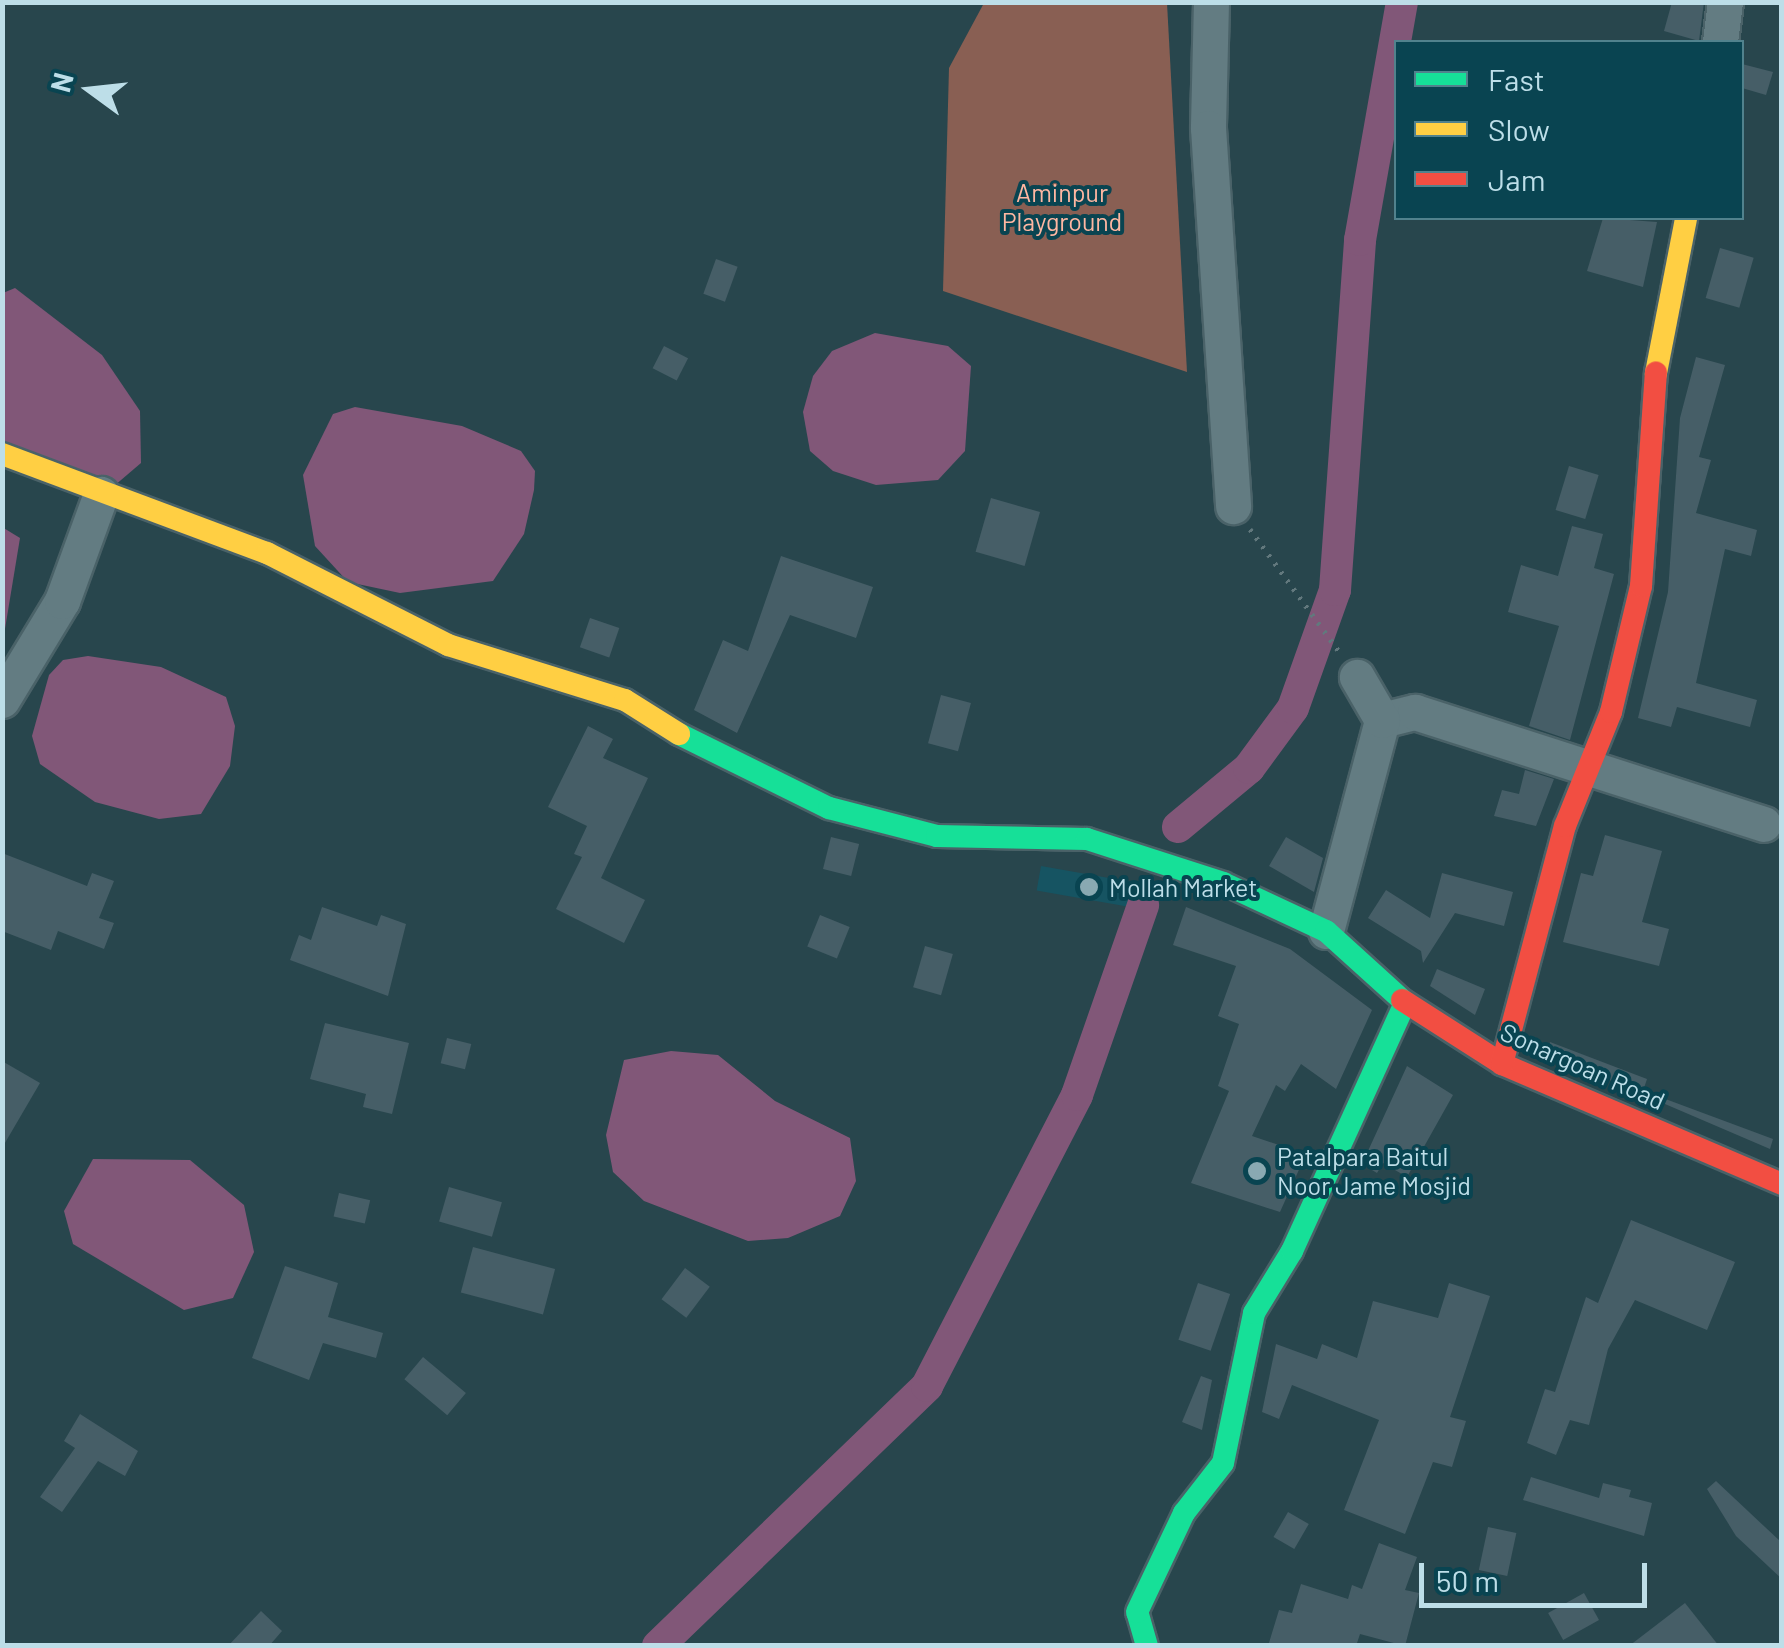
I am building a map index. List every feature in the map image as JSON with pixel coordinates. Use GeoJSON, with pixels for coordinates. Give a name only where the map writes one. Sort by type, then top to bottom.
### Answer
{"type":"FeatureCollection","features":[{"type":"Feature","properties":{"kind":"street"},"geometry":{"type":"LineString","coordinates":[[1211,2],[1208,128],[1233,506]]}},
{"type":"Feature","properties":{"kind":"street"},"geometry":{"type":"LineString","coordinates":[[1720,40],[1726,2]]}},
{"type":"Feature","properties":{"kind":"street"},"geometry":{"type":"LineString","coordinates":[[1502,1064],[1584,769],[1610,712],[1641,586],[1657,352],[1686,220]]}},
{"type":"Feature","properties":{"kind":"street","name":"Sonargoan Road"},"geometry":{"type":"LineString","coordinates":[[2,454],[267,553],[448,644],[624,700],[718,758],[829,808],[937,836],[1087,839],[1223,883],[1326,931],[1405,1004],[1502,1064],[1782,1184]]}},
{"type":"Feature","properties":{"kind":"street"},"geometry":{"type":"LineString","coordinates":[[2,700],[62,601],[101,494]]}},
{"type":"Feature","properties":{"kind":"street"},"geometry":{"type":"LineString","coordinates":[[1326,931],[1382,720],[1358,676]]}},
{"type":"Feature","properties":{"kind":"street"},"geometry":{"type":"LineString","coordinates":[[1382,720],[1415,712],[1763,824]]}},
{"type":"Feature","properties":{"kind":"street"},"geometry":{"type":"LineString","coordinates":[[1147,1646],[1137,1612],[1184,1513],[1223,1464],[1254,1314],[1292,1252],[1405,1004]]}},
{"type":"Feature","properties":{"kind":"path"},"geometry":{"type":"LineString","coordinates":[[1233,506],[1358,676]]}},
{"type":"Feature","properties":{"kind":"shaded area"},"geometry":{"type":"Polygon","coordinates":[[[15,288],[102,355],[140,411],[141,463],[107,492],[3,446],[3,293],[15,288]]]}},
{"type":"Feature","properties":{"kind":"shaded area"},"geometry":{"type":"Polygon","coordinates":[[[875,333],[948,346],[971,366],[965,451],[938,480],[876,485],[833,471],[810,451],[803,412],[813,376],[832,351],[875,333]]]}},
{"type":"Feature","properties":{"kind":"shaded area"},"geometry":{"type":"Polygon","coordinates":[[[355,407],[462,426],[521,451],[535,471],[534,490],[524,534],[493,581],[400,593],[348,582],[315,546],[303,475],[333,414],[355,407]]]}},
{"type":"Feature","properties":{"kind":"shaded area"},"geometry":{"type":"Polygon","coordinates":[[[2,527],[20,538],[3,641],[2,641],[2,527]]]}},
{"type":"Feature","properties":{"kind":"shaded area"},"geometry":{"type":"Polygon","coordinates":[[[88,656],[161,667],[226,697],[235,726],[230,766],[201,814],[159,819],[95,802],[40,764],[32,736],[49,675],[63,660],[88,656]]]}},
{"type":"Feature","properties":{"kind":"shaded area","name":"Mollah Market"},"geometry":{"type":"Polygon","coordinates":[[[1041,866],[1141,884],[1137,908],[1037,891],[1041,866]]]}},
{"type":"Feature","properties":{"kind":"shaded area"},"geometry":{"type":"Polygon","coordinates":[[[671,1051],[718,1055],[775,1101],[850,1138],[856,1181],[840,1216],[788,1238],[748,1241],[644,1201],[613,1172],[606,1135],[624,1060],[671,1051]]]}},
{"type":"Feature","properties":{"kind":"shaded area"},"geometry":{"type":"Polygon","coordinates":[[[93,1159],[190,1160],[244,1205],[254,1252],[233,1298],[184,1310],[73,1244],[64,1211],[93,1159]]]}},
{"type":"Feature","properties":{"kind":"green space","name":"Aminpur Playground"},"geometry":{"type":"Polygon","coordinates":[[[984,3],[1167,3],[1187,372],[943,291],[949,68],[984,3]]]}},
{"type":"Feature","properties":{"kind":"building"},"geometry":{"type":"Polygon","coordinates":[[[1672,2],[1704,2],[1699,40],[1664,31],[1672,2]]]}},
{"type":"Feature","properties":{"kind":"building"},"geometry":{"type":"Polygon","coordinates":[[[1744,65],[1773,72],[1766,95],[1744,89],[1744,65]]]}},
{"type":"Feature","properties":{"kind":"building"},"geometry":{"type":"Polygon","coordinates":[[[1602,220],[1657,222],[1643,287],[1587,271],[1602,220]]]}},
{"type":"Feature","properties":{"kind":"building"},"geometry":{"type":"Polygon","coordinates":[[[1720,248],[1754,258],[1739,308],[1706,298],[1720,248]]]}},
{"type":"Feature","properties":{"kind":"building"},"geometry":{"type":"Polygon","coordinates":[[[716,259],[738,267],[725,302],[703,294],[716,259]]]}},
{"type":"Feature","properties":{"kind":"building"},"geometry":{"type":"Polygon","coordinates":[[[664,346],[688,358],[677,381],[653,368],[664,346]]]}},
{"type":"Feature","properties":{"kind":"building"},"geometry":{"type":"Polygon","coordinates":[[[1696,357],[1725,365],[1699,457],[1711,460],[1696,513],[1757,530],[1751,556],[1725,549],[1696,683],[1757,700],[1750,727],[1677,707],[1671,727],[1638,718],[1668,592],[1680,418],[1696,357]]]}},
{"type":"Feature","properties":{"kind":"building"},"geometry":{"type":"Polygon","coordinates":[[[1569,466],[1599,475],[1585,519],[1556,510],[1569,466]]]}},
{"type":"Feature","properties":{"kind":"building"},"geometry":{"type":"Polygon","coordinates":[[[991,498],[1040,512],[1025,566],[976,552],[991,498]]]}},
{"type":"Feature","properties":{"kind":"building"},"geometry":{"type":"Polygon","coordinates":[[[1572,526],[1603,534],[1594,568],[1614,574],[1570,740],[1529,726],[1559,626],[1508,612],[1521,565],[1558,576],[1572,526]]]}},
{"type":"Feature","properties":{"kind":"building"},"geometry":{"type":"Polygon","coordinates":[[[781,556],[873,587],[856,638],[790,615],[737,733],[694,710],[723,640],[748,651],[781,556]]]}},
{"type":"Feature","properties":{"kind":"building"},"geometry":{"type":"Polygon","coordinates":[[[590,618],[619,628],[609,657],[580,647],[590,618]]]}},
{"type":"Feature","properties":{"kind":"building"},"geometry":{"type":"Polygon","coordinates":[[[941,695],[971,703],[958,751],[928,743],[941,695]]]}},
{"type":"Feature","properties":{"kind":"building"},"geometry":{"type":"Polygon","coordinates":[[[588,726],[613,739],[603,758],[648,778],[601,878],[645,900],[624,943],[556,909],[582,857],[574,854],[587,826],[548,807],[588,726]]]}},
{"type":"Feature","properties":{"kind":"building"},"geometry":{"type":"Polygon","coordinates":[[[1525,770],[1554,779],[1536,826],[1494,816],[1502,790],[1519,794],[1525,770]]]}},
{"type":"Feature","properties":{"kind":"building"},"geometry":{"type":"Polygon","coordinates":[[[1605,835],[1662,851],[1642,922],[1669,929],[1659,966],[1563,942],[1581,873],[1593,876],[1605,835]]]}},
{"type":"Feature","properties":{"kind":"building"},"geometry":{"type":"Polygon","coordinates":[[[831,837],[859,844],[851,876],[823,869],[831,837]]]}},
{"type":"Feature","properties":{"kind":"building"},"geometry":{"type":"Polygon","coordinates":[[[1286,837],[1323,858],[1314,892],[1269,866],[1286,837]]]}},
{"type":"Feature","properties":{"kind":"building"},"geometry":{"type":"Polygon","coordinates":[[[2,853],[87,886],[92,873],[114,881],[99,918],[114,923],[104,949],[58,931],[51,950],[2,931],[2,853]]]}},
{"type":"Feature","properties":{"kind":"building"},"geometry":{"type":"Polygon","coordinates":[[[1442,873],[1513,892],[1504,926],[1455,913],[1423,963],[1421,951],[1368,918],[1386,890],[1430,918],[1442,873]]]}},
{"type":"Feature","properties":{"kind":"building"},"geometry":{"type":"Polygon","coordinates":[[[322,907],[377,926],[381,915],[406,924],[388,996],[290,960],[299,935],[311,940],[322,907]]]}},
{"type":"Feature","properties":{"kind":"building"},"geometry":{"type":"Polygon","coordinates":[[[1186,907],[1290,949],[1372,1010],[1336,1089],[1301,1064],[1285,1091],[1276,1085],[1252,1136],[1306,1154],[1280,1212],[1191,1183],[1229,1091],[1218,1086],[1239,1024],[1218,1016],[1236,966],[1173,945],[1186,907]]]}},
{"type":"Feature","properties":{"kind":"building"},"geometry":{"type":"Polygon","coordinates":[[[820,915],[850,927],[837,959],[807,947],[820,915]]]}},
{"type":"Feature","properties":{"kind":"building"},"geometry":{"type":"Polygon","coordinates":[[[925,946],[953,954],[941,995],[913,987],[925,946]]]}},
{"type":"Feature","properties":{"kind":"building"},"geometry":{"type":"Polygon","coordinates":[[[1437,969],[1485,989],[1475,1015],[1430,986],[1437,969]]]}},
{"type":"Feature","properties":{"kind":"building"},"geometry":{"type":"Polygon","coordinates":[[[325,1023],[409,1043],[392,1114],[363,1107],[366,1094],[310,1079],[325,1023]]]}},
{"type":"Feature","properties":{"kind":"building"},"geometry":{"type":"Polygon","coordinates":[[[447,1038],[471,1044],[465,1069],[441,1063],[447,1038]]]}},
{"type":"Feature","properties":{"kind":"building"},"geometry":{"type":"Polygon","coordinates":[[[1550,1042],[1647,1079],[1642,1094],[1546,1053],[1550,1042]]]}},
{"type":"Feature","properties":{"kind":"building"},"geometry":{"type":"Polygon","coordinates":[[[2,1061],[40,1083],[2,1148],[2,1061]]]}},
{"type":"Feature","properties":{"kind":"building"},"geometry":{"type":"Polygon","coordinates":[[[1407,1066],[1453,1095],[1407,1177],[1383,1163],[1377,1173],[1362,1164],[1407,1066]]]}},
{"type":"Feature","properties":{"kind":"building"},"geometry":{"type":"Polygon","coordinates":[[[1652,1094],[1773,1139],[1770,1149],[1651,1098],[1652,1094]]]}},
{"type":"Feature","properties":{"kind":"building"},"geometry":{"type":"Polygon","coordinates":[[[449,1187],[502,1202],[492,1237],[439,1222],[449,1187]]]}},
{"type":"Feature","properties":{"kind":"building"},"geometry":{"type":"Polygon","coordinates":[[[339,1193],[370,1200],[365,1224],[334,1216],[339,1193]]]}},
{"type":"Feature","properties":{"kind":"building"},"geometry":{"type":"Polygon","coordinates":[[[1631,1220],[1735,1262],[1707,1330],[1635,1300],[1608,1349],[1589,1425],[1570,1420],[1556,1455],[1527,1443],[1545,1389],[1555,1392],[1586,1297],[1598,1303],[1631,1220]]]}},
{"type":"Feature","properties":{"kind":"building"},"geometry":{"type":"Polygon","coordinates":[[[473,1247],[555,1269],[543,1314],[461,1292],[473,1247]]]}},
{"type":"Feature","properties":{"kind":"building"},"geometry":{"type":"Polygon","coordinates":[[[285,1266],[338,1283],[328,1317],[383,1333],[376,1358],[323,1343],[309,1380],[252,1358],[285,1266]]]}},
{"type":"Feature","properties":{"kind":"building"},"geometry":{"type":"Polygon","coordinates":[[[685,1268],[710,1287],[686,1318],[662,1299],[685,1268]]]}},
{"type":"Feature","properties":{"kind":"building"},"geometry":{"type":"Polygon","coordinates":[[[1198,1283],[1230,1294],[1211,1351],[1178,1340],[1198,1283]]]}},
{"type":"Feature","properties":{"kind":"building"},"geometry":{"type":"Polygon","coordinates":[[[1449,1283],[1490,1296],[1450,1417],[1466,1421],[1452,1467],[1433,1462],[1405,1534],[1344,1510],[1379,1420],[1292,1385],[1279,1419],[1262,1412],[1276,1344],[1317,1359],[1322,1344],[1357,1358],[1373,1301],[1438,1318],[1449,1283]]]}},
{"type":"Feature","properties":{"kind":"building"},"geometry":{"type":"Polygon","coordinates":[[[423,1357],[466,1393],[447,1415],[404,1379],[423,1357]]]}},
{"type":"Feature","properties":{"kind":"building"},"geometry":{"type":"Polygon","coordinates":[[[1201,1376],[1212,1380],[1202,1430],[1182,1422],[1201,1376]]]}},
{"type":"Feature","properties":{"kind":"building"},"geometry":{"type":"Polygon","coordinates":[[[80,1414],[138,1451],[125,1476],[98,1461],[62,1512],[40,1497],[75,1448],[64,1441],[80,1414]]]}},
{"type":"Feature","properties":{"kind":"building"},"geometry":{"type":"Polygon","coordinates":[[[1531,1477],[1599,1498],[1603,1483],[1631,1490],[1629,1497],[1652,1503],[1644,1536],[1523,1500],[1531,1477]]]}},
{"type":"Feature","properties":{"kind":"building"},"geometry":{"type":"Polygon","coordinates":[[[1716,1481],[1782,1543],[1782,1579],[1736,1536],[1707,1489],[1716,1481]]]}},
{"type":"Feature","properties":{"kind":"building"},"geometry":{"type":"Polygon","coordinates":[[[1288,1512],[1309,1524],[1294,1549],[1274,1537],[1288,1512]]]}},
{"type":"Feature","properties":{"kind":"building"},"geometry":{"type":"Polygon","coordinates":[[[1488,1527],[1516,1533],[1507,1576],[1479,1570],[1488,1527]]]}},
{"type":"Feature","properties":{"kind":"building"},"geometry":{"type":"Polygon","coordinates":[[[1379,1543],[1417,1557],[1405,1590],[1419,1593],[1405,1646],[1360,1634],[1356,1646],[1268,1646],[1279,1610],[1292,1613],[1301,1584],[1348,1599],[1352,1585],[1362,1589],[1379,1543]]]}},
{"type":"Feature","properties":{"kind":"building"},"geometry":{"type":"Polygon","coordinates":[[[1584,1593],[1599,1620],[1563,1640],[1548,1613],[1584,1593]]]}},
{"type":"Feature","properties":{"kind":"building"},"geometry":{"type":"Polygon","coordinates":[[[1685,1603],[1719,1646],[1629,1646],[1685,1603]]]}},
{"type":"Feature","properties":{"kind":"building"},"geometry":{"type":"Polygon","coordinates":[[[261,1611],[282,1631],[269,1646],[228,1646],[261,1611]]]}},
{"type":"Feature","properties":{"kind":"waterway"},"geometry":{"type":"LineString","coordinates":[[1395,40],[1402,2]]}},
{"type":"Feature","properties":{"kind":"waterway"},"geometry":{"type":"LineString","coordinates":[[1178,827],[1249,768],[1293,708],[1335,590],[1360,240],[1394,47]]}},
{"type":"Feature","properties":{"kind":"waterway"},"geometry":{"type":"LineString","coordinates":[[658,1646],[927,1386],[1077,1095],[1143,905]]}},
{"type":"Feature","properties":{"kind":"traffic: fast"},"geometry":{"type":"LineString","coordinates":[[679,734],[829,808],[937,836],[1087,839],[1223,883],[1326,931],[1402,1000]]}},
{"type":"Feature","properties":{"kind":"traffic: fast"},"geometry":{"type":"LineString","coordinates":[[1147,1646],[1137,1612],[1184,1513],[1223,1463],[1254,1313],[1292,1251],[1405,1003]]}},
{"type":"Feature","properties":{"kind":"traffic: slow"},"geometry":{"type":"LineString","coordinates":[[1656,373],[1686,220]]}},
{"type":"Feature","properties":{"kind":"traffic: slow"},"geometry":{"type":"LineString","coordinates":[[2,454],[267,553],[448,645],[625,700],[679,734]]}},
{"type":"Feature","properties":{"kind":"traffic: jam"},"geometry":{"type":"LineString","coordinates":[[1502,1064],[1565,826],[1611,712],[1641,586],[1656,373]]}},
{"type":"Feature","properties":{"kind":"traffic: jam"},"geometry":{"type":"LineString","coordinates":[[1402,1000],[1502,1064],[1782,1184]]}},
{"type":"Feature","properties":{"kind":"place","name":"Mollah Market"},"geometry":{"type":"Point","coordinates":[1089,887]}},
{"type":"Feature","properties":{"kind":"place","name":"Patalpara Baitul Noor Jame Mosjid"},"geometry":{"type":"Point","coordinates":[1257,1171]}}]}
